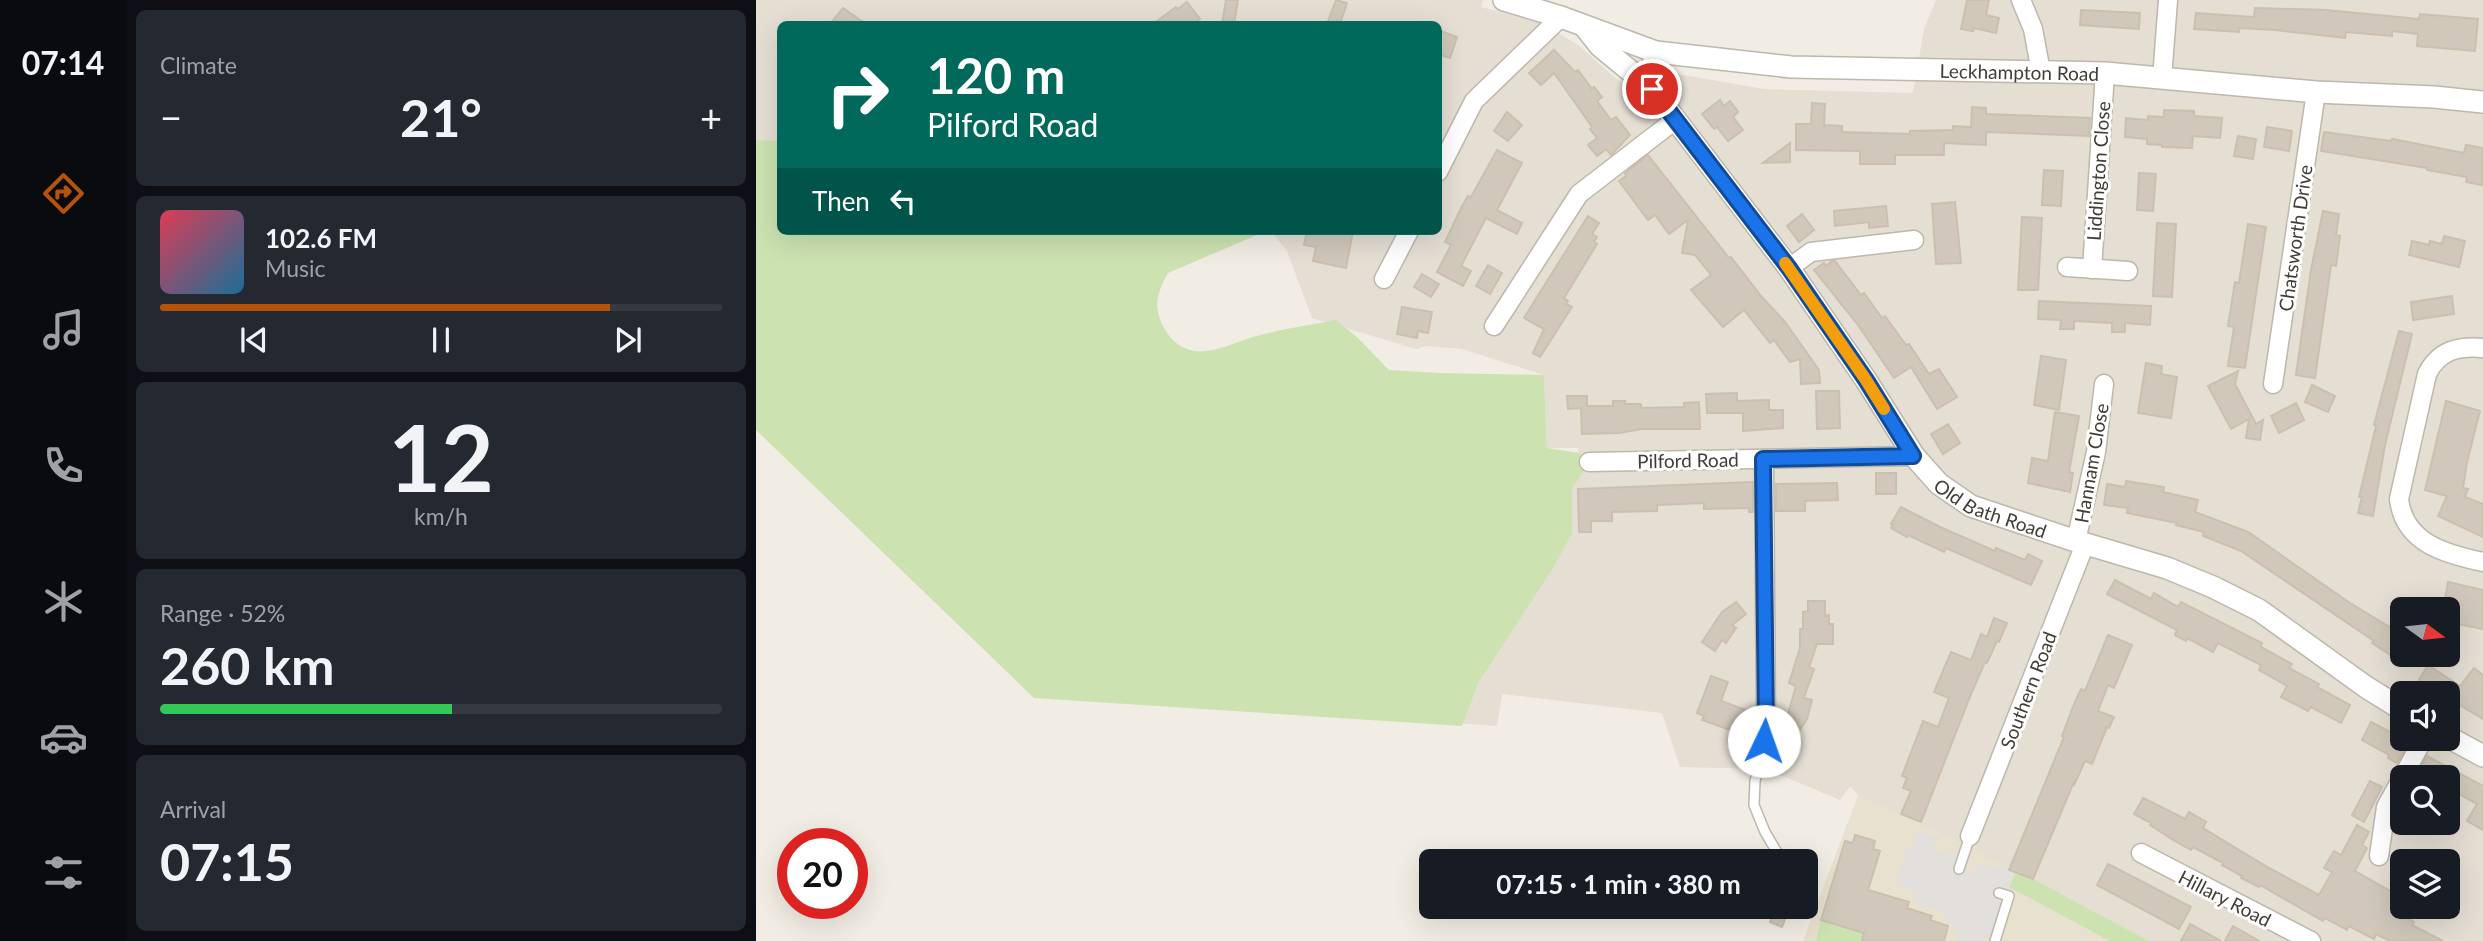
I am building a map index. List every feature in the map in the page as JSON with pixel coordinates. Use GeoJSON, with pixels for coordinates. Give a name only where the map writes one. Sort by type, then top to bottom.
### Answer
{"type":"FeatureCollection","features":[{"type":"Feature","properties":{"kind":"street","name":"Leckhampton Road"},"geometry":{"type":"LineString","coordinates":[[1504,0],[1561,17],[1657,52],[1791,67],[2105,74],[2316,92],[2483,102]]}},
{"type":"Feature","properties":{"kind":"street"},"geometry":{"type":"LineString","coordinates":[[2021,0],[2033,29],[2041,72]]}},
{"type":"Feature","properties":{"kind":"street"},"geometry":{"type":"LineString","coordinates":[[2162,79],[2168,0]]}},
{"type":"Feature","properties":{"kind":"street"},"geometry":{"type":"LineString","coordinates":[[1442,164],[1474,101],[1561,17]]}},
{"type":"Feature","properties":{"kind":"street","name":"Old Bath Road"},"geometry":{"type":"LineString","coordinates":[[1584,26],[1600,46],[1652,89],[1789,268],[1866,380],[1913,456],[1939,484],[1971,506],[2167,568],[2236,598],[2259,610],[2390,702]]}},
{"type":"Feature","properties":{"kind":"street"},"geometry":{"type":"LineString","coordinates":[[1652,89],[1651,73],[1657,52]]}},
{"type":"Feature","properties":{"kind":"street","name":"Liddington Close"},"geometry":{"type":"LineString","coordinates":[[2092,269],[2105,74]]}},
{"type":"Feature","properties":{"kind":"street","name":"Chatsworth Drive"},"geometry":{"type":"LineString","coordinates":[[2273,384],[2316,92]]}},
{"type":"Feature","properties":{"kind":"street"},"geometry":{"type":"LineString","coordinates":[[1494,326],[1579,194],[1675,120]]}},
{"type":"Feature","properties":{"kind":"street"},"geometry":{"type":"LineString","coordinates":[[1384,279],[1407,235]]}},
{"type":"Feature","properties":{"kind":"street"},"geometry":{"type":"LineString","coordinates":[[1789,268],[1811,251],[1914,240]]}},
{"type":"Feature","properties":{"kind":"street","name":"Liddington Close"},"geometry":{"type":"LineString","coordinates":[[2067,267],[2128,271]]}},
{"type":"Feature","properties":{"kind":"street"},"geometry":{"type":"LineString","coordinates":[[2483,348],[2451,349],[2431,366],[2399,499],[2407,525],[2421,540],[2452,555],[2483,562]]}},
{"type":"Feature","properties":{"kind":"street","name":"Hannam Close"},"geometry":{"type":"LineString","coordinates":[[2080,542],[2096,452],[2104,384]]}},
{"type":"Feature","properties":{"kind":"street","name":"Pilford Road"},"geometry":{"type":"LineString","coordinates":[[1588,462],[1913,456]]}},
{"type":"Feature","properties":{"kind":"street"},"geometry":{"type":"LineString","coordinates":[[1763,459],[1766,724]]}},
{"type":"Feature","properties":{"kind":"street","name":"Southern Road"},"geometry":{"type":"LineString","coordinates":[[1970,836],[2080,542]]}},
{"type":"Feature","properties":{"kind":"street"},"geometry":{"type":"LineString","coordinates":[[2460,744],[2483,756]]}},
{"type":"Feature","properties":{"kind":"street"},"geometry":{"type":"LineString","coordinates":[[2379,856],[2386,807],[2417,751]]}},
{"type":"Feature","properties":{"kind":"street","name":"Hillary Road"},"geometry":{"type":"LineString","coordinates":[[2141,853],[2311,941]]}},
{"type":"Feature","properties":{"kind":"lane"},"geometry":{"type":"LineString","coordinates":[[1766,724],[1755,781],[1754,805],[1775,849]]}},
{"type":"Feature","properties":{"kind":"lane"},"geometry":{"type":"LineString","coordinates":[[1959,869],[1970,836]]}},
{"type":"Feature","properties":{"kind":"lane"},"geometry":{"type":"LineString","coordinates":[[1995,941],[2009,896],[1999,893]]}},
{"type":"Feature","properties":{"kind":"shaded area"},"geometry":{"type":"Polygon","coordinates":[[[756,0],[1483,0],[1481,7],[1540,22],[1578,45],[1619,81],[1672,73],[1764,89],[1913,93],[1924,29],[1936,0],[2483,0],[2483,941],[2149,941],[2033,879],[2009,871],[1973,850],[1858,795],[1850,786],[1840,800],[1766,769],[1680,767],[1662,713],[1502,694],[1497,726],[1403,719],[1579,460],[1578,448],[1547,448],[1544,375],[1462,349],[1426,346],[1416,349],[1312,318],[1287,251],[1274,235],[1442,235],[1442,21],[777,21],[777,141],[756,140],[756,0]]]}},
{"type":"Feature","properties":{"kind":"shaded area"},"geometry":{"type":"Polygon","coordinates":[[[1858,795],[1973,850],[2009,871],[2033,879],[2149,941],[1803,941],[1811,919],[1818,919],[1818,901],[1858,795]]]}},
{"type":"Feature","properties":{"kind":"shaded area"},"geometry":{"type":"Polygon","coordinates":[[[1917,832],[1938,838],[1935,851],[1955,856],[1962,845],[1973,850],[1966,868],[1969,873],[1974,874],[1977,863],[2016,872],[1993,939],[1956,941],[1959,930],[1944,919],[1943,911],[1916,903],[1915,891],[1896,885],[1908,846],[1914,844],[1917,832]]]}},
{"type":"Feature","properties":{"kind":"green space"},"geometry":{"type":"Polygon","coordinates":[[[756,140],[777,141],[777,235],[1257,235],[1168,273],[1159,292],[1157,304],[1159,317],[1175,342],[1188,350],[1209,351],[1249,338],[1336,320],[1389,370],[1544,375],[1547,448],[1580,453],[1584,471],[1572,488],[1572,533],[1553,568],[1478,683],[1462,726],[1034,698],[756,430],[756,140]]]}},
{"type":"Feature","properties":{"kind":"green space"},"geometry":{"type":"Polygon","coordinates":[[[2016,872],[2149,941],[2110,941],[2009,887],[2016,872]]]}},
{"type":"Feature","properties":{"kind":"green space"},"geometry":{"type":"Polygon","coordinates":[[[1821,920],[1864,933],[1862,941],[1816,941],[1821,920]]]}},
{"type":"Feature","properties":{"kind":"building"},"geometry":{"type":"Polygon","coordinates":[[[1226,0],[1238,0],[1234,21],[1222,21],[1226,0]]]}},
{"type":"Feature","properties":{"kind":"building"},"geometry":{"type":"Polygon","coordinates":[[[1336,0],[1347,3],[1341,21],[1328,21],[1336,0]]]}},
{"type":"Feature","properties":{"kind":"building"},"geometry":{"type":"Polygon","coordinates":[[[1967,0],[1989,0],[1986,15],[1999,18],[1996,33],[1974,28],[1973,31],[1961,29],[1967,0]]]}},
{"type":"Feature","properties":{"kind":"building"},"geometry":{"type":"Polygon","coordinates":[[[1187,2],[1200,19],[1157,21],[1176,7],[1178,9],[1187,2]]]}},
{"type":"Feature","properties":{"kind":"building"},"geometry":{"type":"Polygon","coordinates":[[[843,8],[862,21],[832,21],[843,8]]]}},
{"type":"Feature","properties":{"kind":"building"},"geometry":{"type":"Polygon","coordinates":[[[2255,8],[2326,10],[2419,19],[2420,14],[2478,19],[2475,51],[2417,46],[2418,34],[2392,31],[2392,36],[2346,32],[2345,38],[2275,30],[2239,28],[2239,32],[2194,29],[2196,13],[2254,17],[2255,8]]]}},
{"type":"Feature","properties":{"kind":"building"},"geometry":{"type":"Polygon","coordinates":[[[2081,10],[2140,13],[2139,29],[2080,25],[2081,10]]]}},
{"type":"Feature","properties":{"kind":"building"},"geometry":{"type":"Polygon","coordinates":[[[1442,31],[1457,37],[1450,58],[1442,55],[1442,31]]]}},
{"type":"Feature","properties":{"kind":"building"},"geometry":{"type":"Polygon","coordinates":[[[1554,50],[1575,72],[1578,70],[1592,89],[1594,87],[1602,97],[1597,101],[1611,120],[1616,117],[1630,135],[1611,155],[1606,149],[1597,156],[1588,145],[1597,138],[1590,129],[1592,127],[1554,73],[1541,85],[1529,73],[1554,50]]]}},
{"type":"Feature","properties":{"kind":"building"},"geometry":{"type":"Polygon","coordinates":[[[1720,100],[1724,106],[1730,101],[1738,112],[1733,117],[1743,130],[1728,141],[1702,114],[1720,100]]]}},
{"type":"Feature","properties":{"kind":"building"},"geometry":{"type":"Polygon","coordinates":[[[1812,103],[1825,104],[1824,125],[1842,126],[1842,132],[1910,134],[1910,131],[1953,130],[1953,126],[1971,127],[1972,107],[1986,108],[1986,114],[2090,118],[2089,136],[1986,132],[1986,145],[1944,143],[1944,155],[1895,155],[1895,164],[1860,164],[1860,151],[1796,150],[1796,124],[1811,124],[1812,103]]]}},
{"type":"Feature","properties":{"kind":"building"},"geometry":{"type":"Polygon","coordinates":[[[2164,110],[2194,111],[2194,116],[2222,118],[2220,138],[2193,136],[2192,148],[2162,147],[2147,144],[2147,139],[2125,137],[2126,118],[2148,120],[2148,116],[2164,117],[2164,110]]]}},
{"type":"Feature","properties":{"kind":"building"},"geometry":{"type":"Polygon","coordinates":[[[1507,112],[1522,125],[1508,141],[1494,131],[1507,112]]]}},
{"type":"Feature","properties":{"kind":"building"},"geometry":{"type":"Polygon","coordinates":[[[2267,127],[2292,131],[2289,151],[2264,147],[2267,127]]]}},
{"type":"Feature","properties":{"kind":"building"},"geometry":{"type":"Polygon","coordinates":[[[2324,132],[2392,139],[2464,153],[2466,145],[2483,148],[2482,185],[2466,182],[2467,177],[2427,168],[2321,151],[2324,132]]]}},
{"type":"Feature","properties":{"kind":"building"},"geometry":{"type":"Polygon","coordinates":[[[2238,136],[2256,139],[2253,159],[2234,156],[2238,136]]]}},
{"type":"Feature","properties":{"kind":"building"},"geometry":{"type":"Polygon","coordinates":[[[1790,143],[1790,162],[1763,163],[1790,143]]]}},
{"type":"Feature","properties":{"kind":"building"},"geometry":{"type":"Polygon","coordinates":[[[1497,150],[1522,163],[1497,210],[1522,223],[1517,234],[1486,218],[1461,266],[1471,271],[1463,286],[1437,272],[1451,245],[1445,242],[1461,208],[1468,196],[1471,197],[1497,150]]]}},
{"type":"Feature","properties":{"kind":"building"},"geometry":{"type":"Polygon","coordinates":[[[1648,155],[1729,258],[1731,257],[1785,322],[1819,370],[1820,383],[1801,384],[1800,359],[1790,362],[1774,340],[1770,343],[1744,310],[1723,327],[1691,290],[1711,275],[1695,255],[1682,253],[1688,220],[1669,234],[1655,215],[1648,220],[1619,181],[1648,155]]]}},
{"type":"Feature","properties":{"kind":"building"},"geometry":{"type":"Polygon","coordinates":[[[2044,170],[2063,171],[2061,206],[2042,205],[2044,170]]]}},
{"type":"Feature","properties":{"kind":"building"},"geometry":{"type":"Polygon","coordinates":[[[2139,173],[2156,174],[2153,211],[2137,210],[2139,173]]]}},
{"type":"Feature","properties":{"kind":"building"},"geometry":{"type":"Polygon","coordinates":[[[1955,202],[1961,263],[1936,264],[1932,204],[1955,202]]]}},
{"type":"Feature","properties":{"kind":"building"},"geometry":{"type":"Polygon","coordinates":[[[1886,206],[1888,226],[1869,228],[1869,222],[1835,226],[1834,211],[1886,206]]]}},
{"type":"Feature","properties":{"kind":"building"},"geometry":{"type":"Polygon","coordinates":[[[2323,211],[2339,214],[2336,235],[2340,236],[2336,266],[2331,265],[2315,378],[2296,375],[2311,270],[2323,211]]]}},
{"type":"Feature","properties":{"kind":"building"},"geometry":{"type":"Polygon","coordinates":[[[1802,214],[1814,230],[1799,242],[1787,226],[1802,214]]]}},
{"type":"Feature","properties":{"kind":"building"},"geometry":{"type":"Polygon","coordinates":[[[1588,216],[1599,223],[1592,234],[1597,237],[1594,242],[1597,244],[1564,298],[1568,301],[1566,304],[1572,307],[1540,357],[1533,353],[1544,329],[1524,318],[1588,216]]]}},
{"type":"Feature","properties":{"kind":"building"},"geometry":{"type":"Polygon","coordinates":[[[2022,217],[2042,218],[2038,290],[2018,290],[2022,217]]]}},
{"type":"Feature","properties":{"kind":"building"},"geometry":{"type":"Polygon","coordinates":[[[2157,223],[2176,224],[2172,297],[2153,296],[2157,223]]]}},
{"type":"Feature","properties":{"kind":"building"},"geometry":{"type":"Polygon","coordinates":[[[2248,224],[2266,227],[2245,368],[2228,366],[2234,327],[2228,326],[2235,282],[2239,283],[2248,224]]]}},
{"type":"Feature","properties":{"kind":"building"},"geometry":{"type":"Polygon","coordinates":[[[1306,235],[1352,235],[1346,268],[1313,261],[1316,247],[1304,245],[1306,235]]]}},
{"type":"Feature","properties":{"kind":"building"},"geometry":{"type":"Polygon","coordinates":[[[2444,236],[2465,241],[2459,267],[2409,255],[2412,241],[2429,245],[2430,241],[2442,244],[2444,236]]]}},
{"type":"Feature","properties":{"kind":"building"},"geometry":{"type":"Polygon","coordinates":[[[1835,261],[1861,295],[1864,293],[1882,318],[1885,316],[1906,345],[1909,344],[1929,374],[1939,369],[1957,397],[1937,409],[1911,367],[1894,378],[1858,325],[1814,270],[1835,261]]]}},
{"type":"Feature","properties":{"kind":"building"},"geometry":{"type":"Polygon","coordinates":[[[1488,265],[1502,273],[1490,294],[1476,286],[1488,265]]]}},
{"type":"Feature","properties":{"kind":"building"},"geometry":{"type":"Polygon","coordinates":[[[1422,274],[1439,284],[1431,297],[1414,287],[1422,274]]]}},
{"type":"Feature","properties":{"kind":"building"},"geometry":{"type":"Polygon","coordinates":[[[2452,296],[2454,314],[2413,320],[2411,302],[2452,296]]]}},
{"type":"Feature","properties":{"kind":"building"},"geometry":{"type":"Polygon","coordinates":[[[2039,301],[2151,306],[2150,325],[2125,323],[2125,332],[2112,332],[2112,323],[2074,321],[2074,329],[2060,329],[2061,320],[2038,319],[2039,301]]]}},
{"type":"Feature","properties":{"kind":"building"},"geometry":{"type":"Polygon","coordinates":[[[1402,307],[1432,312],[1428,333],[1418,331],[1417,338],[1397,334],[1402,307]]]}},
{"type":"Feature","properties":{"kind":"building"},"geometry":{"type":"Polygon","coordinates":[[[2399,331],[2412,334],[2385,445],[2373,516],[2358,513],[2362,497],[2359,497],[2376,426],[2374,425],[2399,331]]]}},
{"type":"Feature","properties":{"kind":"building"},"geometry":{"type":"Polygon","coordinates":[[[2041,356],[2066,360],[2059,410],[2034,405],[2041,356]]]}},
{"type":"Feature","properties":{"kind":"building"},"geometry":{"type":"Polygon","coordinates":[[[2146,363],[2162,366],[2161,374],[2177,377],[2171,418],[2138,413],[2146,363]]]}},
{"type":"Feature","properties":{"kind":"building"},"geometry":{"type":"Polygon","coordinates":[[[2238,371],[2235,384],[2256,424],[2263,420],[2260,440],[2246,438],[2249,419],[2231,429],[2208,386],[2238,371]]]}},
{"type":"Feature","properties":{"kind":"building"},"geometry":{"type":"Polygon","coordinates":[[[2312,385],[2335,396],[2328,412],[2305,402],[2312,385]]]}},
{"type":"Feature","properties":{"kind":"building"},"geometry":{"type":"Polygon","coordinates":[[[1816,391],[1839,391],[1840,428],[1817,429],[1816,391]]]}},
{"type":"Feature","properties":{"kind":"building"},"geometry":{"type":"Polygon","coordinates":[[[1737,393],[1737,401],[1769,400],[1769,410],[1783,410],[1783,428],[1743,431],[1743,413],[1707,413],[1706,394],[1737,393]]]}},
{"type":"Feature","properties":{"kind":"building"},"geometry":{"type":"Polygon","coordinates":[[[1567,396],[1587,396],[1587,406],[1613,406],[1613,401],[1625,401],[1625,404],[1641,404],[1641,408],[1684,407],[1684,403],[1699,402],[1700,429],[1642,429],[1582,434],[1581,408],[1568,409],[1567,396]]]}},
{"type":"Feature","properties":{"kind":"building"},"geometry":{"type":"Polygon","coordinates":[[[2446,401],[2480,411],[2463,488],[2468,489],[2465,497],[2483,504],[2483,537],[2438,516],[2447,496],[2425,490],[2446,401]]]}},
{"type":"Feature","properties":{"kind":"building"},"geometry":{"type":"Polygon","coordinates":[[[2296,403],[2304,420],[2279,433],[2271,416],[2296,403]]]}},
{"type":"Feature","properties":{"kind":"building"},"geometry":{"type":"Polygon","coordinates":[[[2055,412],[2079,416],[2069,472],[2073,473],[2070,492],[2028,483],[2032,458],[2048,461],[2055,412]]]}},
{"type":"Feature","properties":{"kind":"building"},"geometry":{"type":"Polygon","coordinates":[[[1948,424],[1960,443],[1943,454],[1931,434],[1948,424]]]}},
{"type":"Feature","properties":{"kind":"building"},"geometry":{"type":"Polygon","coordinates":[[[1876,473],[1896,473],[1896,494],[1876,494],[1876,473]]]}},
{"type":"Feature","properties":{"kind":"building"},"geometry":{"type":"Polygon","coordinates":[[[2126,481],[2164,487],[2163,492],[2198,500],[2195,512],[2248,532],[2350,603],[2390,627],[2390,655],[2241,551],[2203,536],[2204,532],[2176,525],[2177,523],[2127,513],[2128,508],[2104,505],[2107,484],[2125,487],[2126,481]]]}},
{"type":"Feature","properties":{"kind":"building"},"geometry":{"type":"Polygon","coordinates":[[[1753,482],[1753,512],[1749,512],[1749,508],[1704,509],[1704,503],[1657,505],[1657,511],[1612,512],[1612,521],[1591,521],[1591,532],[1579,532],[1578,489],[1753,482]]]}},
{"type":"Feature","properties":{"kind":"building"},"geometry":{"type":"Polygon","coordinates":[[[1837,483],[1838,500],[1805,501],[1805,511],[1776,511],[1776,484],[1837,483]]]}},
{"type":"Feature","properties":{"kind":"building"},"geometry":{"type":"Polygon","coordinates":[[[1901,507],[1995,551],[1996,548],[2025,560],[2028,554],[2042,561],[2031,585],[1946,548],[1944,552],[1908,535],[1907,537],[1891,528],[1901,507]]]}},
{"type":"Feature","properties":{"kind":"building"},"geometry":{"type":"Polygon","coordinates":[[[2115,580],[2151,599],[2154,593],[2178,607],[2181,602],[2262,643],[2261,647],[2292,664],[2289,668],[2350,705],[2341,723],[2311,707],[2308,711],[2281,697],[2287,686],[2259,670],[2261,665],[2218,643],[2213,652],[2187,638],[2186,641],[2175,635],[2177,630],[2107,594],[2115,580]]]}},
{"type":"Feature","properties":{"kind":"building"},"geometry":{"type":"Polygon","coordinates":[[[2448,582],[2483,590],[2483,629],[2460,625],[2460,597],[2445,597],[2448,582]]]}},
{"type":"Feature","properties":{"kind":"building"},"geometry":{"type":"Polygon","coordinates":[[[1808,601],[1825,601],[1825,616],[1829,615],[1829,624],[1833,624],[1833,644],[1817,644],[1809,667],[1814,669],[1804,698],[1812,700],[1807,719],[1792,741],[1777,731],[1788,714],[1796,686],[1789,683],[1800,648],[1800,629],[1803,629],[1803,612],[1808,611],[1808,601]]]}},
{"type":"Feature","properties":{"kind":"building"},"geometry":{"type":"Polygon","coordinates":[[[1736,602],[1746,614],[1732,625],[1736,628],[1726,643],[1722,640],[1715,651],[1702,642],[1722,612],[1736,602]]]}},
{"type":"Feature","properties":{"kind":"building"},"geometry":{"type":"Polygon","coordinates":[[[1994,618],[2007,623],[1971,694],[1921,822],[1901,814],[1911,791],[1903,788],[1907,778],[1902,776],[1923,721],[1938,727],[1949,698],[1934,692],[1951,652],[1971,660],[1981,634],[1987,637],[1994,618]]]}},
{"type":"Feature","properties":{"kind":"building"},"geometry":{"type":"Polygon","coordinates":[[[2108,635],[2132,645],[2114,688],[2108,685],[2098,711],[2114,717],[2109,728],[2107,727],[2092,764],[2085,761],[2073,784],[2033,879],[2009,870],[2064,737],[2062,736],[2075,702],[2081,689],[2085,691],[2108,635]]]}},
{"type":"Feature","properties":{"kind":"building"},"geometry":{"type":"Polygon","coordinates":[[[2427,667],[2431,667],[2452,681],[2421,681],[2427,667]]]}},
{"type":"Feature","properties":{"kind":"building"},"geometry":{"type":"Polygon","coordinates":[[[2474,668],[2483,675],[2483,719],[2460,705],[2460,686],[2474,668]]]}},
{"type":"Feature","properties":{"kind":"building"},"geometry":{"type":"Polygon","coordinates":[[[1711,676],[1728,682],[1721,701],[1746,710],[1738,733],[1702,720],[1704,716],[1697,713],[1711,676]]]}},
{"type":"Feature","properties":{"kind":"building"},"geometry":{"type":"Polygon","coordinates":[[[2371,722],[2390,732],[2390,751],[2404,751],[2397,763],[2388,758],[2389,755],[2362,740],[2371,722]]]}},
{"type":"Feature","properties":{"kind":"building"},"geometry":{"type":"Polygon","coordinates":[[[2427,756],[2444,765],[2422,765],[2427,756]]]}},
{"type":"Feature","properties":{"kind":"building"},"geometry":{"type":"Polygon","coordinates":[[[2460,774],[2483,786],[2483,830],[2467,821],[2477,804],[2460,795],[2460,774]]]}},
{"type":"Feature","properties":{"kind":"building"},"geometry":{"type":"Polygon","coordinates":[[[2370,781],[2382,787],[2364,822],[2352,815],[2370,781]]]}},
{"type":"Feature","properties":{"kind":"building"},"geometry":{"type":"Polygon","coordinates":[[[2143,798],[2185,819],[2189,812],[2206,822],[2203,828],[2319,895],[2332,872],[2324,868],[2334,851],[2341,855],[2357,825],[2369,832],[2362,845],[2367,848],[2355,871],[2390,891],[2390,919],[2408,919],[2414,922],[2412,925],[2443,941],[2390,941],[2376,934],[2374,939],[2349,926],[2347,930],[2325,918],[2323,921],[2260,885],[2259,887],[2241,878],[2242,876],[2222,865],[2223,863],[2173,840],[2134,814],[2143,798]]]}},
{"type":"Feature","properties":{"kind":"building"},"geometry":{"type":"Polygon","coordinates":[[[1855,835],[1875,841],[1873,849],[1880,851],[1868,890],[1909,902],[1907,908],[1932,916],[1930,920],[1948,926],[1944,941],[1862,941],[1864,933],[1821,920],[1845,841],[1853,843],[1855,835]]]}},
{"type":"Feature","properties":{"kind":"building"},"geometry":{"type":"Polygon","coordinates":[[[2108,864],[2191,907],[2179,929],[2097,885],[2108,864]]]}},
{"type":"Feature","properties":{"kind":"building"},"geometry":{"type":"Polygon","coordinates":[[[1771,919],[1785,919],[1782,927],[1770,922],[1771,919]]]}},
{"type":"Feature","properties":{"kind":"building"},"geometry":{"type":"Polygon","coordinates":[[[2190,924],[2221,941],[2181,941],[2190,924]]]}},
{"type":"Feature","properties":{"kind":"building"},"geometry":{"type":"Polygon","coordinates":[[[2233,926],[2259,941],[2225,941],[2233,926]]]}},
{"type":"Feature","properties":{"kind":"slow traffic"},"geometry":{"type":"LineString","coordinates":[[1785,263],[1884,409]]}},
{"type":"Feature","properties":{"kind":"route"},"geometry":{"type":"LineString","coordinates":[[1652,89],[1789,268],[1866,380],[1913,456],[1763,459],[1764,741]]}}]}
